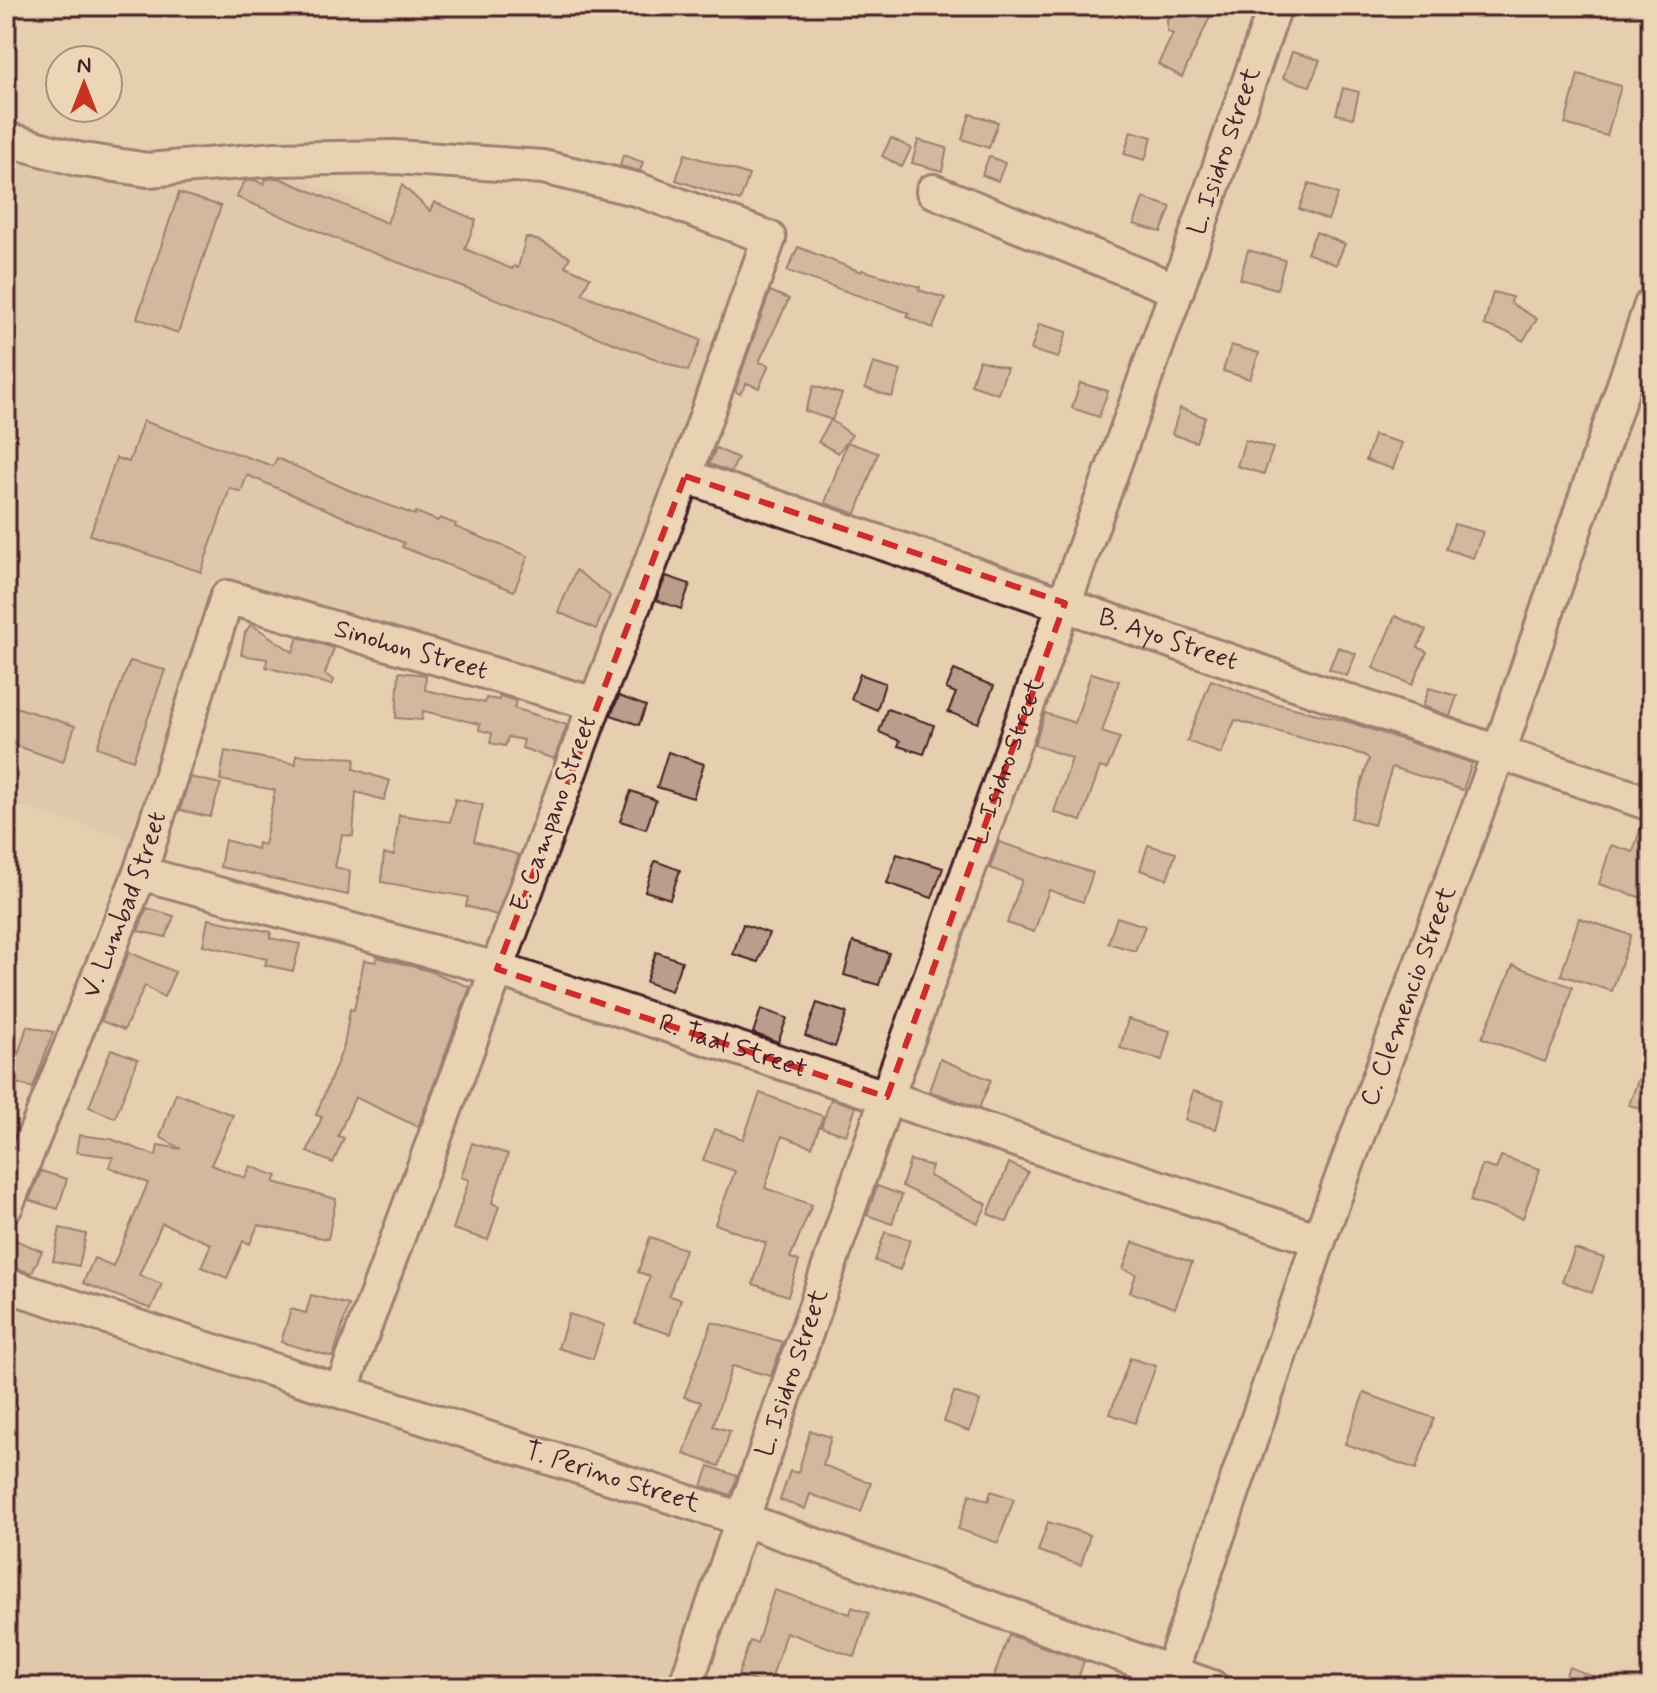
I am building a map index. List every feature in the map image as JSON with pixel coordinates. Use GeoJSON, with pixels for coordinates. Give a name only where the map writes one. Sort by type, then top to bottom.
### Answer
{"type":"FeatureCollection","features":[{"type":"Feature","properties":{"kind":"street","name":"L. Isidro Street"},"geometry":{"type":"LineString","coordinates":[[685,1687],[887,1097],[1177,290],[1275,6]]}},
{"type":"Feature","properties":{"kind":"street","name":"E. Campano Street"},"geometry":{"type":"LineString","coordinates":[[6,139],[77,159],[148,170],[275,159],[394,157],[543,167],[639,190],[769,238],[685,476],[595,704],[341,1391]]}},
{"type":"Feature","properties":{"kind":"street"},"geometry":{"type":"LineString","coordinates":[[933,191],[1177,290]]}},
{"type":"Feature","properties":{"kind":"street","name":"C. Clemencio Street"},"geometry":{"type":"LineString","coordinates":[[1168,1680],[1319,1240],[1499,752],[1651,305]]}},
{"type":"Feature","properties":{"kind":"street","name":"B. Ayo Street"},"geometry":{"type":"LineString","coordinates":[[685,476],[1651,804]]}},
{"type":"Feature","properties":{"kind":"street","name":"Sinohon Street"},"geometry":{"type":"LineString","coordinates":[[227,597],[595,704]]}},
{"type":"Feature","properties":{"kind":"street","name":"V. Lumbad Street"},"geometry":{"type":"LineString","coordinates":[[6,1206],[140,873],[227,597]]}},
{"type":"Feature","properties":{"kind":"street","name":"R. Taal Street"},"geometry":{"type":"LineString","coordinates":[[140,873],[497,969],[1319,1240]]}},
{"type":"Feature","properties":{"kind":"street","name":"T. Perino Street"},"geometry":{"type":"LineString","coordinates":[[6,1285],[742,1519],[1168,1680],[1212,1687]]}},
{"type":"Feature","properties":{"kind":"highlighted area"},"geometry":{"type":"Polygon","coordinates":[[[685,476],[1065,603],[887,1097],[497,969],[685,476]]]}},
{"type":"Feature","properties":{"kind":"shaded area"},"geometry":{"type":"Polygon","coordinates":[[[6,147],[271,167],[723,347],[588,691],[211,580],[131,840],[6,802],[6,147]]]}},
{"type":"Feature","properties":{"kind":"shaded area"},"geometry":{"type":"Polygon","coordinates":[[[6,1296],[723,1536],[671,1687],[6,1687],[6,1296]]]}},
{"type":"Feature","properties":{"kind":"building"},"geometry":{"type":"Polygon","coordinates":[[[1183,6],[1215,6],[1182,77],[1158,64],[1173,34],[1167,31],[1167,19],[1183,6]]]}},
{"type":"Feature","properties":{"kind":"building"},"geometry":{"type":"Polygon","coordinates":[[[1292,52],[1320,60],[1310,86],[1283,78],[1292,52]]]}},
{"type":"Feature","properties":{"kind":"building"},"geometry":{"type":"Polygon","coordinates":[[[1578,74],[1621,86],[1607,136],[1565,124],[1578,74]]]}},
{"type":"Feature","properties":{"kind":"building"},"geometry":{"type":"Polygon","coordinates":[[[1343,88],[1359,92],[1353,118],[1336,114],[1343,88]]]}},
{"type":"Feature","properties":{"kind":"building"},"geometry":{"type":"Polygon","coordinates":[[[970,114],[998,122],[989,148],[962,139],[970,114]]]}},
{"type":"Feature","properties":{"kind":"building"},"geometry":{"type":"Polygon","coordinates":[[[1131,131],[1152,137],[1145,160],[1124,154],[1131,131]]]}},
{"type":"Feature","properties":{"kind":"building"},"geometry":{"type":"Polygon","coordinates":[[[891,138],[911,148],[902,167],[882,156],[891,138]]]}},
{"type":"Feature","properties":{"kind":"building"},"geometry":{"type":"Polygon","coordinates":[[[918,140],[947,148],[942,171],[912,163],[918,140]]]}},
{"type":"Feature","properties":{"kind":"building"},"geometry":{"type":"Polygon","coordinates":[[[685,154],[749,175],[740,201],[676,180],[685,154]]]}},
{"type":"Feature","properties":{"kind":"building"},"geometry":{"type":"Polygon","coordinates":[[[623,155],[643,162],[640,171],[620,166],[623,155]]]}},
{"type":"Feature","properties":{"kind":"building"},"geometry":{"type":"Polygon","coordinates":[[[989,156],[1005,163],[998,181],[982,175],[989,156]]]}},
{"type":"Feature","properties":{"kind":"building"},"geometry":{"type":"Polygon","coordinates":[[[279,178],[387,223],[402,185],[430,211],[434,202],[476,220],[465,249],[512,269],[514,266],[518,268],[526,237],[540,241],[570,257],[565,266],[590,277],[582,294],[701,340],[688,371],[344,242],[236,197],[245,181],[255,180],[264,185],[266,179],[279,178]]]}},
{"type":"Feature","properties":{"kind":"building"},"geometry":{"type":"Polygon","coordinates":[[[1309,183],[1338,194],[1328,220],[1299,209],[1309,183]]]}},
{"type":"Feature","properties":{"kind":"building"},"geometry":{"type":"Polygon","coordinates":[[[179,193],[221,206],[178,333],[137,318],[179,193]]]}},
{"type":"Feature","properties":{"kind":"building"},"geometry":{"type":"Polygon","coordinates":[[[1143,198],[1171,207],[1161,232],[1134,224],[1143,198]]]}},
{"type":"Feature","properties":{"kind":"building"},"geometry":{"type":"Polygon","coordinates":[[[1316,232],[1345,244],[1336,265],[1307,253],[1316,232]]]}},
{"type":"Feature","properties":{"kind":"building"},"geometry":{"type":"Polygon","coordinates":[[[798,247],[861,272],[920,287],[919,290],[945,298],[933,328],[907,317],[909,313],[787,271],[798,247]]]}},
{"type":"Feature","properties":{"kind":"building"},"geometry":{"type":"Polygon","coordinates":[[[1248,250],[1285,260],[1277,289],[1240,279],[1248,250]]]}},
{"type":"Feature","properties":{"kind":"building"},"geometry":{"type":"Polygon","coordinates":[[[770,291],[789,299],[759,362],[769,365],[759,388],[747,383],[740,394],[735,391],[770,291]]]}},
{"type":"Feature","properties":{"kind":"building"},"geometry":{"type":"Polygon","coordinates":[[[1493,292],[1512,297],[1511,303],[1537,319],[1523,341],[1510,333],[1484,325],[1493,292]]]}},
{"type":"Feature","properties":{"kind":"building"},"geometry":{"type":"Polygon","coordinates":[[[1039,324],[1067,332],[1058,358],[1031,350],[1039,324]]]}},
{"type":"Feature","properties":{"kind":"building"},"geometry":{"type":"Polygon","coordinates":[[[1231,345],[1259,353],[1250,379],[1223,371],[1231,345]]]}},
{"type":"Feature","properties":{"kind":"building"},"geometry":{"type":"Polygon","coordinates":[[[979,360],[1007,368],[998,394],[971,385],[979,360]]]}},
{"type":"Feature","properties":{"kind":"building"},"geometry":{"type":"Polygon","coordinates":[[[873,363],[901,371],[892,397],[865,388],[873,363]]]}},
{"type":"Feature","properties":{"kind":"building"},"geometry":{"type":"Polygon","coordinates":[[[1080,383],[1108,391],[1099,417],[1072,408],[1080,383]]]}},
{"type":"Feature","properties":{"kind":"building"},"geometry":{"type":"Polygon","coordinates":[[[814,386],[842,394],[832,420],[805,411],[814,386]]]}},
{"type":"Feature","properties":{"kind":"building"},"geometry":{"type":"Polygon","coordinates":[[[1180,408],[1205,417],[1196,442],[1172,434],[1180,408]]]}},
{"type":"Feature","properties":{"kind":"building"},"geometry":{"type":"Polygon","coordinates":[[[831,420],[852,435],[838,453],[818,442],[831,420]]]}},
{"type":"Feature","properties":{"kind":"building"},"geometry":{"type":"Polygon","coordinates":[[[143,421],[273,466],[277,458],[358,494],[415,515],[416,512],[438,521],[440,518],[528,556],[514,591],[402,547],[404,543],[247,475],[241,492],[230,488],[201,572],[90,535],[116,458],[129,462],[143,421]]]}},
{"type":"Feature","properties":{"kind":"building"},"geometry":{"type":"Polygon","coordinates":[[[1374,435],[1402,443],[1393,469],[1366,460],[1374,435]]]}},
{"type":"Feature","properties":{"kind":"building"},"geometry":{"type":"Polygon","coordinates":[[[1245,440],[1273,448],[1264,474],[1237,466],[1245,440]]]}},
{"type":"Feature","properties":{"kind":"building"},"geometry":{"type":"Polygon","coordinates":[[[847,442],[878,453],[856,514],[825,503],[847,442]]]}},
{"type":"Feature","properties":{"kind":"building"},"geometry":{"type":"Polygon","coordinates":[[[716,448],[738,458],[731,472],[709,464],[716,448]]]}},
{"type":"Feature","properties":{"kind":"building"},"geometry":{"type":"Polygon","coordinates":[[[1454,524],[1483,532],[1473,558],[1446,549],[1454,524]]]}},
{"type":"Feature","properties":{"kind":"building"},"geometry":{"type":"Polygon","coordinates":[[[576,570],[610,596],[596,629],[558,612],[576,570]]]}},
{"type":"Feature","properties":{"kind":"building"},"geometry":{"type":"Polygon","coordinates":[[[666,576],[690,584],[681,609],[656,600],[666,576]]]}},
{"type":"Feature","properties":{"kind":"building"},"geometry":{"type":"Polygon","coordinates":[[[1395,616],[1426,630],[1418,647],[1427,652],[1412,685],[1373,668],[1395,616]]]}},
{"type":"Feature","properties":{"kind":"building"},"geometry":{"type":"Polygon","coordinates":[[[251,624],[293,652],[298,637],[334,648],[325,674],[334,680],[332,685],[266,667],[267,659],[241,655],[245,633],[251,624]]]}},
{"type":"Feature","properties":{"kind":"building"},"geometry":{"type":"Polygon","coordinates":[[[1338,647],[1356,654],[1347,676],[1329,669],[1338,647]]]}},
{"type":"Feature","properties":{"kind":"building"},"geometry":{"type":"Polygon","coordinates":[[[130,661],[165,670],[133,760],[97,747],[130,661]]]}},
{"type":"Feature","properties":{"kind":"building"},"geometry":{"type":"Polygon","coordinates":[[[954,670],[994,686],[978,723],[948,712],[956,693],[946,689],[954,670]]]}},
{"type":"Feature","properties":{"kind":"building"},"geometry":{"type":"Polygon","coordinates":[[[399,672],[426,675],[425,690],[485,703],[486,698],[499,700],[500,696],[516,701],[514,708],[567,725],[554,759],[522,748],[524,740],[508,737],[505,746],[490,743],[492,733],[479,730],[480,724],[423,711],[422,720],[396,718],[399,672]]]}},
{"type":"Feature","properties":{"kind":"building"},"geometry":{"type":"Polygon","coordinates":[[[1091,673],[1119,681],[1102,732],[1120,738],[1107,769],[1100,767],[1081,821],[1054,812],[1072,758],[1034,745],[1045,713],[1075,723],[1091,673]]]}},
{"type":"Feature","properties":{"kind":"building"},"geometry":{"type":"Polygon","coordinates":[[[860,674],[885,683],[877,710],[851,699],[860,674]]]}},
{"type":"Feature","properties":{"kind":"building"},"geometry":{"type":"Polygon","coordinates":[[[1211,680],[1262,700],[1349,722],[1472,763],[1463,790],[1392,767],[1374,825],[1351,818],[1369,759],[1364,755],[1235,720],[1221,754],[1187,741],[1211,680]]]}},
{"type":"Feature","properties":{"kind":"building"},"geometry":{"type":"Polygon","coordinates":[[[1429,688],[1457,696],[1450,716],[1423,706],[1429,688]]]}},
{"type":"Feature","properties":{"kind":"building"},"geometry":{"type":"Polygon","coordinates":[[[619,696],[646,706],[639,725],[611,715],[619,696]]]}},
{"type":"Feature","properties":{"kind":"building"},"geometry":{"type":"Polygon","coordinates":[[[6,704],[75,726],[63,762],[6,742],[6,704]]]}},
{"type":"Feature","properties":{"kind":"building"},"geometry":{"type":"Polygon","coordinates":[[[887,709],[934,725],[924,754],[898,746],[900,741],[879,732],[887,709]]]}},
{"type":"Feature","properties":{"kind":"building"},"geometry":{"type":"Polygon","coordinates":[[[225,751],[296,764],[296,755],[355,758],[354,769],[390,781],[384,800],[356,792],[353,836],[342,835],[335,867],[350,871],[348,895],[220,867],[225,840],[257,849],[258,843],[264,845],[275,790],[220,780],[225,751]]]}},
{"type":"Feature","properties":{"kind":"building"},"geometry":{"type":"Polygon","coordinates":[[[668,752],[704,764],[693,798],[657,787],[668,752]]]}},
{"type":"Feature","properties":{"kind":"building"},"geometry":{"type":"Polygon","coordinates":[[[190,777],[221,784],[210,817],[180,810],[190,777]]]}},
{"type":"Feature","properties":{"kind":"building"},"geometry":{"type":"Polygon","coordinates":[[[631,791],[656,800],[646,829],[620,821],[631,791]]]}},
{"type":"Feature","properties":{"kind":"building"},"geometry":{"type":"Polygon","coordinates":[[[455,799],[483,805],[474,841],[519,855],[497,915],[466,906],[468,897],[381,882],[384,854],[394,855],[399,815],[450,822],[455,799]]]}},
{"type":"Feature","properties":{"kind":"building"},"geometry":{"type":"Polygon","coordinates":[[[1643,821],[1651,822],[1651,872],[1642,898],[1599,884],[1611,845],[1633,852],[1643,821]]]}},
{"type":"Feature","properties":{"kind":"building"},"geometry":{"type":"Polygon","coordinates":[[[999,842],[1093,873],[1083,902],[1049,890],[1034,932],[1007,923],[1022,880],[990,868],[999,842]]]}},
{"type":"Feature","properties":{"kind":"building"},"geometry":{"type":"Polygon","coordinates":[[[1148,845],[1176,853],[1167,879],[1140,870],[1148,845]]]}},
{"type":"Feature","properties":{"kind":"building"},"geometry":{"type":"Polygon","coordinates":[[[897,854],[943,868],[932,898],[887,883],[897,854]]]}},
{"type":"Feature","properties":{"kind":"building"},"geometry":{"type":"Polygon","coordinates":[[[655,861],[680,870],[670,899],[645,891],[655,861]]]}},
{"type":"Feature","properties":{"kind":"building"},"geometry":{"type":"Polygon","coordinates":[[[147,908],[174,916],[166,937],[138,931],[147,908]]]}},
{"type":"Feature","properties":{"kind":"building"},"geometry":{"type":"Polygon","coordinates":[[[1117,917],[1145,926],[1135,951],[1108,943],[1117,917]]]}},
{"type":"Feature","properties":{"kind":"building"},"geometry":{"type":"Polygon","coordinates":[[[1579,918],[1631,935],[1612,991],[1561,975],[1579,918]]]}},
{"type":"Feature","properties":{"kind":"building"},"geometry":{"type":"Polygon","coordinates":[[[208,919],[271,932],[270,938],[300,944],[293,971],[265,965],[267,959],[203,945],[208,919]]]}},
{"type":"Feature","properties":{"kind":"building"},"geometry":{"type":"Polygon","coordinates":[[[743,924],[769,933],[758,962],[733,954],[743,924]]]}},
{"type":"Feature","properties":{"kind":"building"},"geometry":{"type":"Polygon","coordinates":[[[853,942],[889,953],[879,985],[844,975],[853,942]]]}},
{"type":"Feature","properties":{"kind":"building"},"geometry":{"type":"Polygon","coordinates":[[[129,952],[175,972],[164,997],[145,986],[124,1030],[101,1021],[129,952]]]}},
{"type":"Feature","properties":{"kind":"building"},"geometry":{"type":"Polygon","coordinates":[[[656,952],[682,961],[671,991],[646,982],[656,952]]]}},
{"type":"Feature","properties":{"kind":"building"},"geometry":{"type":"Polygon","coordinates":[[[377,957],[430,971],[470,987],[418,1127],[355,1097],[338,1136],[344,1138],[333,1163],[307,1152],[322,1117],[316,1115],[344,1046],[350,1009],[354,1010],[364,960],[376,962],[377,957]]]}},
{"type":"Feature","properties":{"kind":"building"},"geometry":{"type":"Polygon","coordinates":[[[1513,965],[1572,987],[1563,1021],[1545,1062],[1482,1038],[1513,965]]]}},
{"type":"Feature","properties":{"kind":"building"},"geometry":{"type":"Polygon","coordinates":[[[817,1003],[847,1013],[835,1047],[805,1036],[817,1003]]]}},
{"type":"Feature","properties":{"kind":"building"},"geometry":{"type":"Polygon","coordinates":[[[761,1009],[787,1018],[778,1042],[753,1033],[761,1009]]]}},
{"type":"Feature","properties":{"kind":"building"},"geometry":{"type":"Polygon","coordinates":[[[1128,1019],[1170,1031],[1162,1060],[1120,1048],[1128,1019]]]}},
{"type":"Feature","properties":{"kind":"building"},"geometry":{"type":"Polygon","coordinates":[[[27,1026],[53,1032],[33,1088],[10,1081],[27,1026]]]}},
{"type":"Feature","properties":{"kind":"building"},"geometry":{"type":"Polygon","coordinates":[[[111,1049],[138,1059],[115,1118],[89,1107],[111,1049]]]}},
{"type":"Feature","properties":{"kind":"building"},"geometry":{"type":"Polygon","coordinates":[[[1648,1052],[1651,1052],[1651,1111],[1629,1105],[1648,1052]]]}},
{"type":"Feature","properties":{"kind":"building"},"geometry":{"type":"Polygon","coordinates":[[[940,1059],[991,1080],[979,1108],[929,1091],[940,1059]]]}},
{"type":"Feature","properties":{"kind":"building"},"geometry":{"type":"Polygon","coordinates":[[[1193,1091],[1224,1100],[1216,1129],[1185,1120],[1193,1091]]]}},
{"type":"Feature","properties":{"kind":"building"},"geometry":{"type":"Polygon","coordinates":[[[176,1093],[233,1115],[211,1165],[245,1178],[250,1166],[277,1176],[274,1182],[336,1199],[328,1239],[258,1225],[250,1244],[243,1241],[227,1278],[201,1267],[211,1244],[162,1223],[139,1275],[162,1284],[151,1309],[83,1283],[94,1258],[113,1266],[148,1183],[109,1167],[113,1157],[76,1152],[79,1135],[111,1139],[156,1156],[158,1145],[181,1149],[160,1137],[176,1093]]]}},
{"type":"Feature","properties":{"kind":"building"},"geometry":{"type":"Polygon","coordinates":[[[760,1093],[823,1116],[812,1147],[782,1136],[765,1188],[812,1205],[790,1258],[799,1261],[788,1296],[753,1284],[766,1243],[715,1224],[735,1171],[703,1160],[715,1129],[743,1139],[760,1093]]]}},
{"type":"Feature","properties":{"kind":"building"},"geometry":{"type":"Polygon","coordinates":[[[831,1099],[856,1107],[846,1135],[821,1127],[831,1099]]]}},
{"type":"Feature","properties":{"kind":"building"},"geometry":{"type":"Polygon","coordinates":[[[472,1143],[508,1154],[492,1203],[499,1206],[488,1240],[453,1229],[469,1180],[461,1177],[472,1143]]]}},
{"type":"Feature","properties":{"kind":"building"},"geometry":{"type":"Polygon","coordinates":[[[1501,1156],[1540,1169],[1523,1218],[1470,1201],[1482,1165],[1496,1169],[1501,1156]]]}},
{"type":"Feature","properties":{"kind":"building"},"geometry":{"type":"Polygon","coordinates":[[[910,1160],[932,1166],[929,1176],[987,1204],[978,1223],[902,1186],[910,1160]]]}},
{"type":"Feature","properties":{"kind":"building"},"geometry":{"type":"Polygon","coordinates":[[[1009,1163],[1028,1172],[1007,1222],[988,1214],[1009,1163]]]}},
{"type":"Feature","properties":{"kind":"building"},"geometry":{"type":"Polygon","coordinates":[[[41,1171],[67,1179],[58,1209],[29,1200],[41,1171]]]}},
{"type":"Feature","properties":{"kind":"building"},"geometry":{"type":"Polygon","coordinates":[[[877,1186],[902,1195],[892,1224],[867,1215],[877,1186]]]}},
{"type":"Feature","properties":{"kind":"building"},"geometry":{"type":"Polygon","coordinates":[[[60,1228],[86,1234],[79,1266],[53,1261],[60,1228]]]}},
{"type":"Feature","properties":{"kind":"building"},"geometry":{"type":"Polygon","coordinates":[[[885,1232],[910,1240],[900,1270],[875,1261],[885,1232]]]}},
{"type":"Feature","properties":{"kind":"building"},"geometry":{"type":"Polygon","coordinates":[[[650,1237],[685,1249],[669,1296],[681,1299],[670,1334],[635,1323],[650,1276],[638,1272],[650,1237]]]}},
{"type":"Feature","properties":{"kind":"building"},"geometry":{"type":"Polygon","coordinates":[[[15,1240],[42,1251],[32,1273],[6,1265],[15,1240]]]}},
{"type":"Feature","properties":{"kind":"building"},"geometry":{"type":"Polygon","coordinates":[[[1133,1242],[1192,1262],[1175,1308],[1130,1292],[1136,1274],[1123,1269],[1133,1242]]]}},
{"type":"Feature","properties":{"kind":"building"},"geometry":{"type":"Polygon","coordinates":[[[1575,1249],[1604,1258],[1592,1293],[1562,1281],[1575,1249]]]}},
{"type":"Feature","properties":{"kind":"building"},"geometry":{"type":"Polygon","coordinates":[[[311,1295],[349,1305],[333,1357],[281,1342],[291,1309],[306,1313],[311,1295]]]}},
{"type":"Feature","properties":{"kind":"building"},"geometry":{"type":"Polygon","coordinates":[[[569,1314],[604,1325],[593,1359],[558,1348],[569,1314]]]}},
{"type":"Feature","properties":{"kind":"building"},"geometry":{"type":"Polygon","coordinates":[[[712,1322],[783,1342],[771,1376],[732,1366],[713,1426],[730,1431],[719,1466],[684,1454],[701,1402],[684,1397],[712,1322]]]}},
{"type":"Feature","properties":{"kind":"building"},"geometry":{"type":"Polygon","coordinates":[[[1130,1358],[1156,1366],[1135,1423],[1110,1414],[1130,1358]]]}},
{"type":"Feature","properties":{"kind":"building"},"geometry":{"type":"Polygon","coordinates":[[[954,1392],[980,1401],[969,1431],[944,1422],[954,1392]]]}},
{"type":"Feature","properties":{"kind":"building"},"geometry":{"type":"Polygon","coordinates":[[[1364,1393],[1434,1418],[1416,1469],[1345,1444],[1364,1393]]]}},
{"type":"Feature","properties":{"kind":"building"},"geometry":{"type":"Polygon","coordinates":[[[810,1431],[831,1437],[823,1465],[871,1483],[861,1512],[810,1494],[805,1509],[780,1500],[790,1471],[798,1473],[810,1431]]]}},
{"type":"Feature","properties":{"kind":"building"},"geometry":{"type":"Polygon","coordinates":[[[709,1466],[737,1476],[731,1495],[702,1486],[709,1466]]]}},
{"type":"Feature","properties":{"kind":"building"},"geometry":{"type":"Polygon","coordinates":[[[991,1491],[1014,1499],[998,1543],[958,1529],[970,1494],[988,1501],[991,1491]]]}},
{"type":"Feature","properties":{"kind":"building"},"geometry":{"type":"Polygon","coordinates":[[[1048,1522],[1090,1535],[1081,1565],[1038,1551],[1048,1522]]]}},
{"type":"Feature","properties":{"kind":"building"},"geometry":{"type":"Polygon","coordinates":[[[774,1590],[850,1614],[852,1607],[869,1613],[855,1657],[786,1632],[769,1687],[738,1675],[750,1641],[757,1643],[774,1590]]]}},
{"type":"Feature","properties":{"kind":"building"},"geometry":{"type":"Polygon","coordinates":[[[1009,1635],[1084,1661],[1075,1687],[990,1687],[1009,1635]]]}},
{"type":"Feature","properties":{"kind":"building"},"geometry":{"type":"Polygon","coordinates":[[[1569,1667],[1617,1686],[1617,1687],[1561,1687],[1569,1667]]]}}]}
